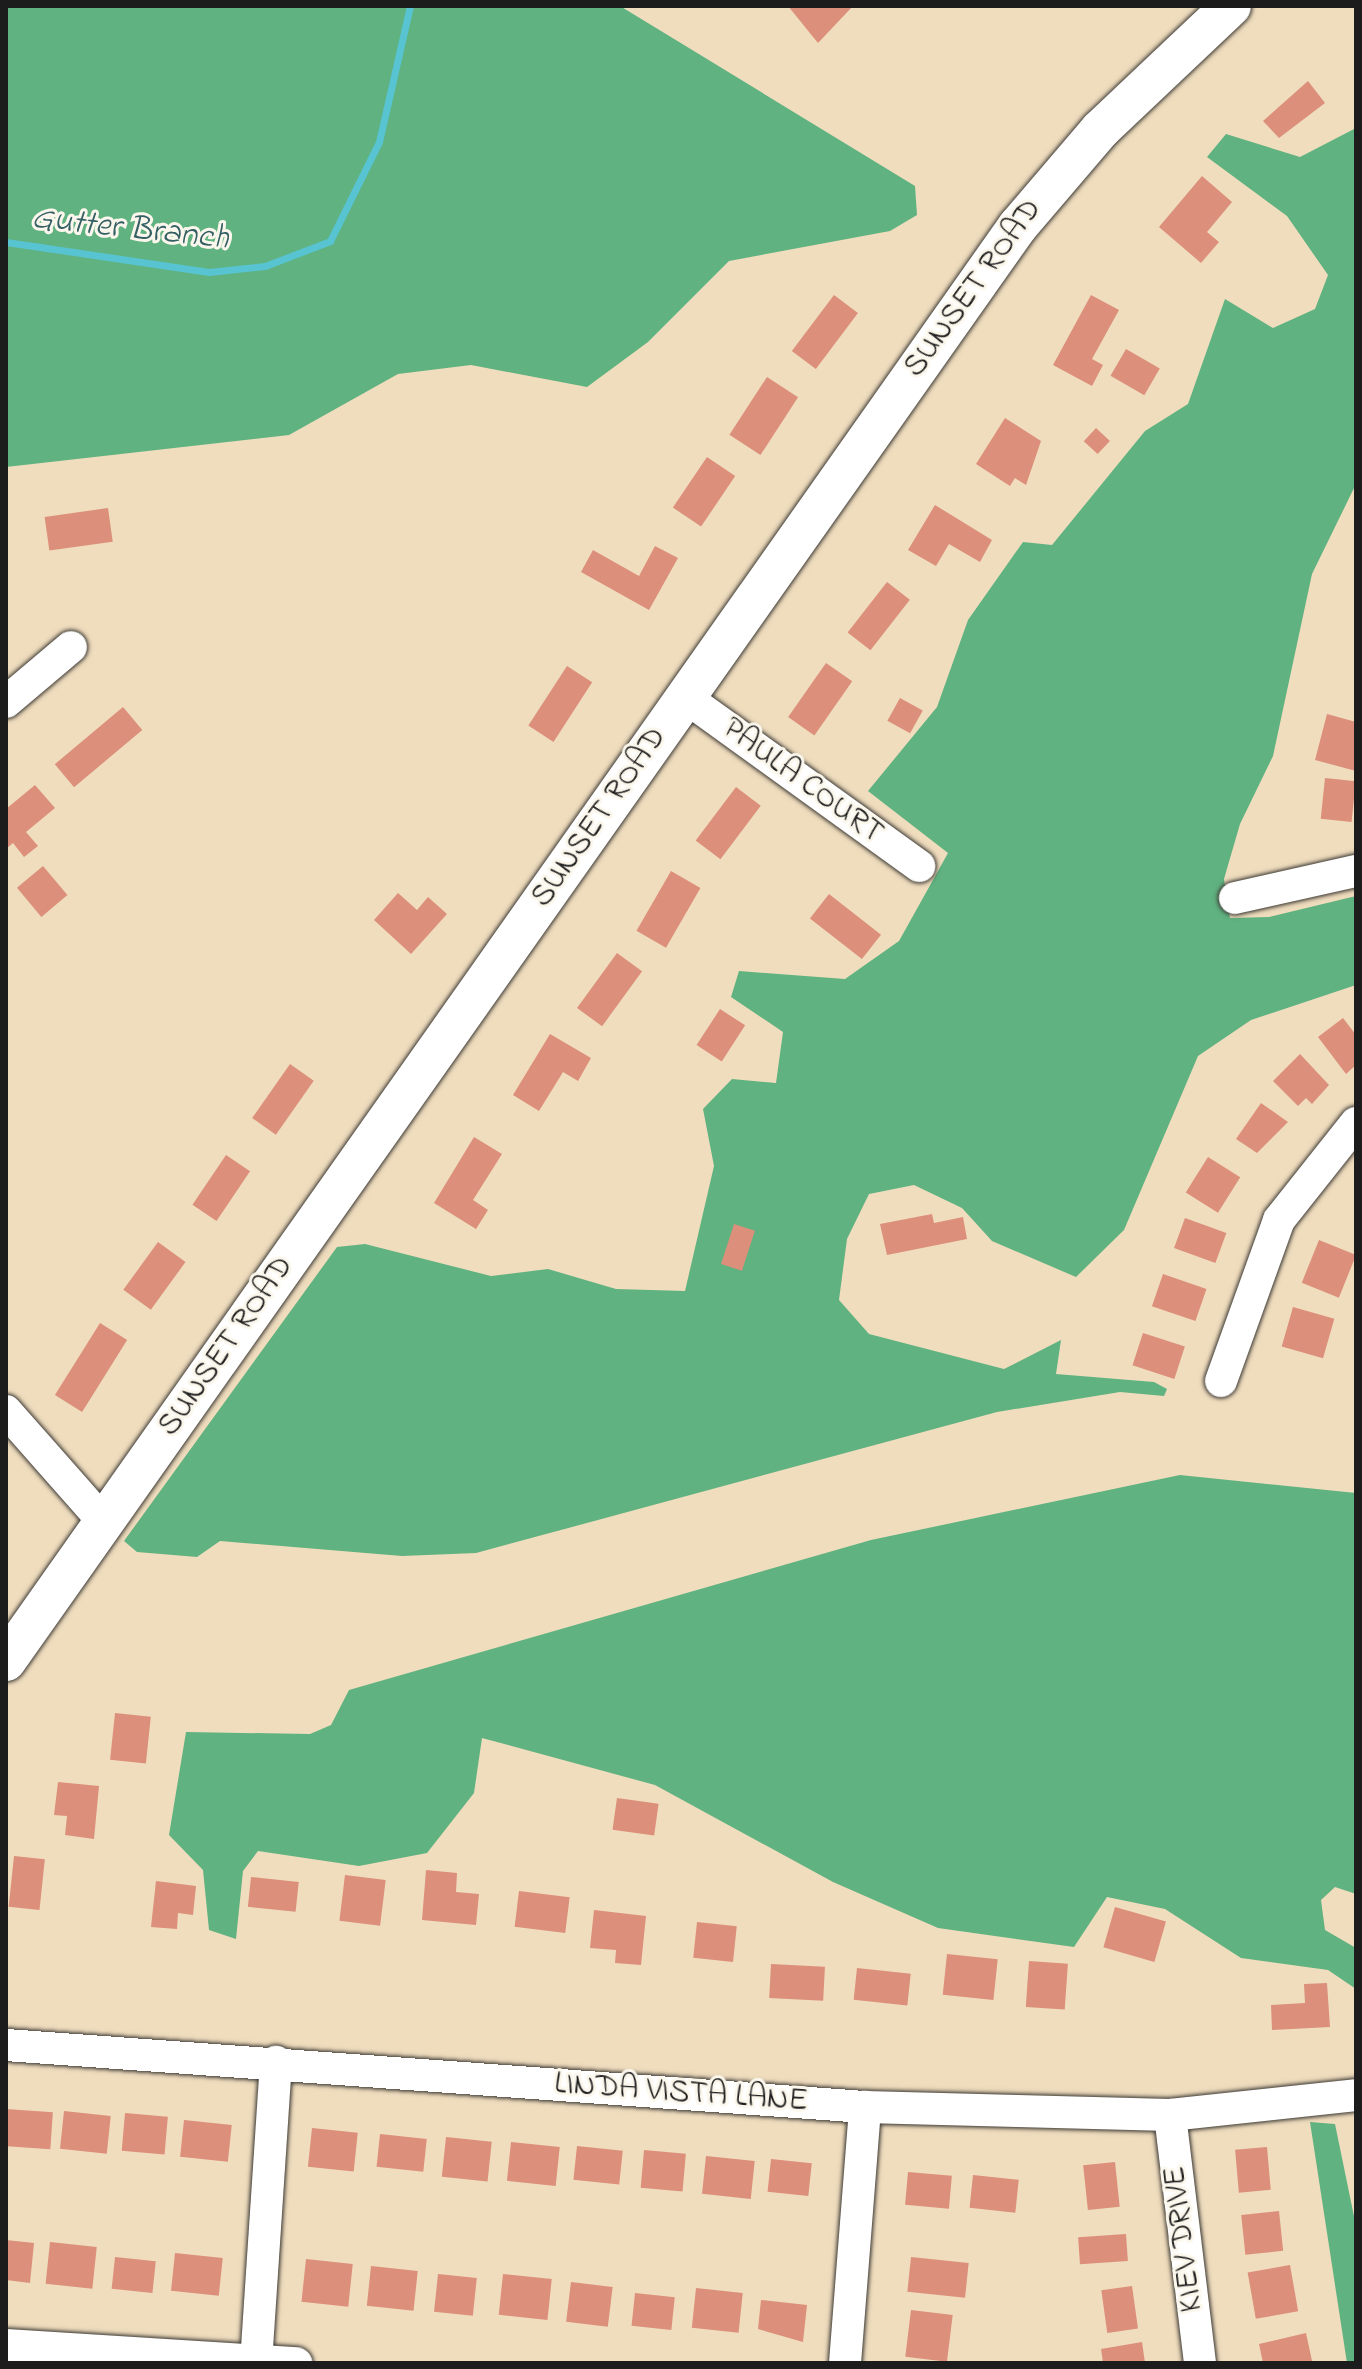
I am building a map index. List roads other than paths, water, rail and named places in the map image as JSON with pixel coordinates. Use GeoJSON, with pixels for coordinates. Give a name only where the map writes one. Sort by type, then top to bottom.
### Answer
{"type":"FeatureCollection","features":[{"type":"Feature","properties":{"kind":"main road","name":"SUNSET ROAD"},"geometry":{"type":"LineString","coordinates":[[6,1661],[1018,226],[1100,130],[1231,6]]}},
{"type":"Feature","properties":{"kind":"street"},"geometry":{"type":"LineString","coordinates":[[6,702],[71,647]]}},
{"type":"Feature","properties":{"kind":"street","name":"PAULA COURT"},"geometry":{"type":"LineString","coordinates":[[685,697],[919,866]]}},
{"type":"Feature","properties":{"kind":"street"},"geometry":{"type":"LineString","coordinates":[[1235,898],[1356,871]]}},
{"type":"Feature","properties":{"kind":"street"},"geometry":{"type":"LineString","coordinates":[[1221,1381],[1279,1220],[1356,1123]]}},
{"type":"Feature","properties":{"kind":"street"},"geometry":{"type":"LineString","coordinates":[[6,1411],[104,1522]]}},
{"type":"Feature","properties":{"kind":"street","name":"LINDA VISTA LANE"},"geometry":{"type":"LineString","coordinates":[[6,2045],[276,2062],[865,2107],[1170,2115],[1356,2095]]}},
{"type":"Feature","properties":{"kind":"street"},"geometry":{"type":"LineString","coordinates":[[256,2362],[276,2062]]}},
{"type":"Feature","properties":{"kind":"street"},"geometry":{"type":"LineString","coordinates":[[845,2363],[865,2107]]}},
{"type":"Feature","properties":{"kind":"street","name":"KIEV DRIVE"},"geometry":{"type":"LineString","coordinates":[[1170,2115],[1200,2363]]}},
{"type":"Feature","properties":{"kind":"street"},"geometry":{"type":"LineString","coordinates":[[6,2345],[296,2363]]}},
{"type":"Feature","properties":{"kind":"waterway","name":"Gutter Branch"},"geometry":{"type":"LineString","coordinates":[[6,242],[209,272],[265,266],[330,241],[379,142],[410,6]]}}]}
